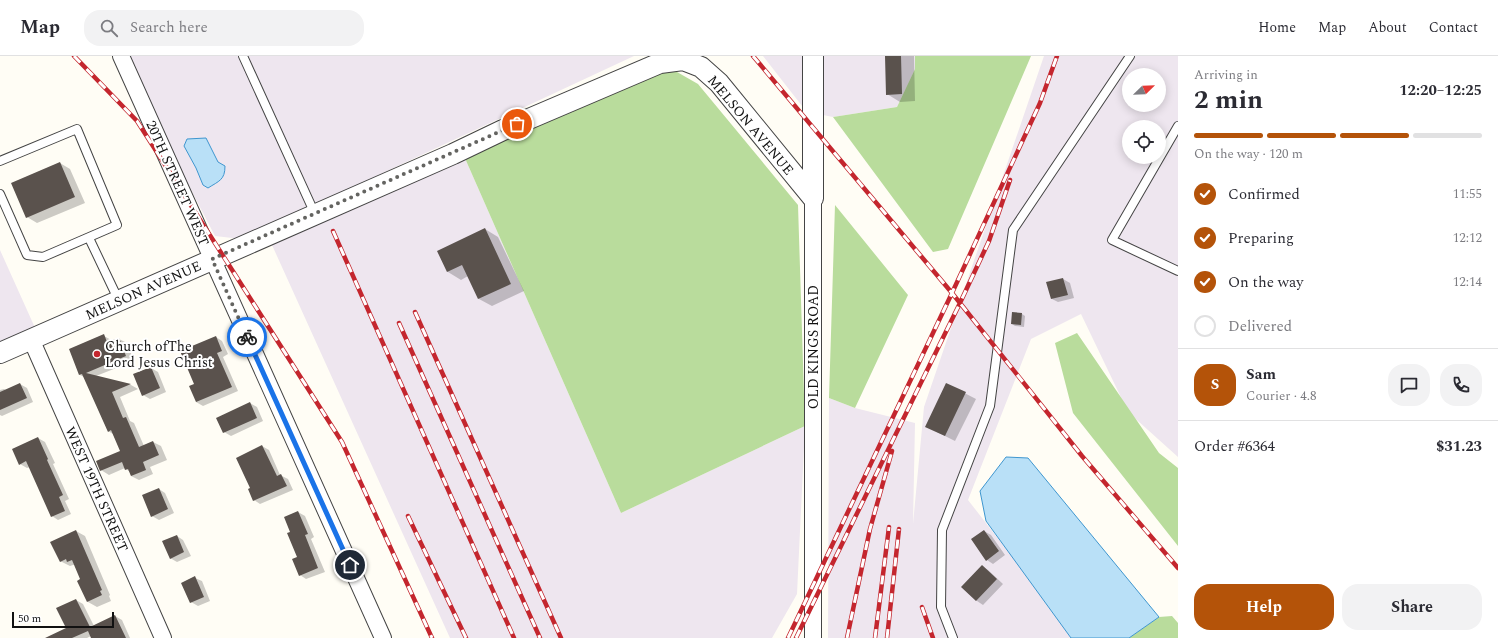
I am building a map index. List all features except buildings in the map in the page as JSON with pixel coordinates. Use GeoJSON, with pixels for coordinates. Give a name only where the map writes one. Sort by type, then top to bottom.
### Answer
{"type":"FeatureCollection","features":[{"type":"Feature","properties":{"kind":"street","name":"20TH STREET WEST"},"geometry":{"type":"LineString","coordinates":[[120,56],[383,638]]}},
{"type":"Feature","properties":{"kind":"street","name":"OLD KINGS ROAD"},"geometry":{"type":"LineString","coordinates":[[813,56],[813,638]]}},
{"type":"Feature","properties":{"kind":"street","name":"MELSON AVENUE"},"geometry":{"type":"LineString","coordinates":[[0,353],[452,154],[503,130],[660,63],[683,60],[701,67],[720,83],[813,198]]}},
{"type":"Feature","properties":{"kind":"street","name":"WEST 19TH STREET"},"geometry":{"type":"LineString","coordinates":[[31,339],[163,638]]}},
{"type":"Feature","properties":{"kind":"lane"},"geometry":{"type":"LineString","coordinates":[[243,56],[315,214]]}},
{"type":"Feature","properties":{"kind":"lane"},"geometry":{"type":"LineString","coordinates":[[953,638],[941,606],[942,530],[990,406],[1013,230],[1130,56]]}},
{"type":"Feature","properties":{"kind":"lane"},"geometry":{"type":"LineString","coordinates":[[1178,128],[1112,240],[1178,271]]}},
{"type":"Feature","properties":{"kind":"lane"},"geometry":{"type":"LineString","coordinates":[[0,161],[77,129],[117,225],[44,257],[27,255],[0,194]]}},
{"type":"Feature","properties":{"kind":"lane"},"geometry":{"type":"LineString","coordinates":[[89,238],[119,301]]}},
{"type":"Feature","properties":{"kind":"shaded area"},"geometry":{"type":"Polygon","coordinates":[[[128,56],[634,56],[241,239],[215,236],[166,142],[128,56]]]}},
{"type":"Feature","properties":{"kind":"shaded area"},"geometry":{"type":"Polygon","coordinates":[[[763,56],[807,56],[806,111],[763,56]]]}},
{"type":"Feature","properties":{"kind":"shaded area"},"geometry":{"type":"Polygon","coordinates":[[[822,56],[915,56],[915,69],[897,107],[833,117],[823,115],[822,56]]]}},
{"type":"Feature","properties":{"kind":"shaded area"},"geometry":{"type":"Polygon","coordinates":[[[1044,56],[1178,56],[1178,457],[1128,412],[1081,314],[1031,339],[968,500],[1076,638],[828,638],[829,398],[855,408],[915,423],[913,524],[924,407],[1044,56]]]}},
{"type":"Feature","properties":{"kind":"shaded area"},"geometry":{"type":"Polygon","coordinates":[[[464,156],[621,513],[805,426],[797,594],[772,638],[450,638],[272,245],[464,156]]]}},
{"type":"Feature","properties":{"kind":"shaded area"},"geometry":{"type":"Polygon","coordinates":[[[0,250],[36,330],[0,346],[0,250]]]}},
{"type":"Feature","properties":{"kind":"green space"},"geometry":{"type":"Polygon","coordinates":[[[915,56],[1031,56],[948,249],[933,252],[833,117],[897,107],[915,69],[915,56]]]}},
{"type":"Feature","properties":{"kind":"green space"},"geometry":{"type":"Polygon","coordinates":[[[670,68],[698,84],[798,205],[805,426],[621,513],[464,156],[670,68]]]}},
{"type":"Feature","properties":{"kind":"green space"},"geometry":{"type":"Polygon","coordinates":[[[835,205],[908,295],[855,408],[829,398],[835,205]]]}},
{"type":"Feature","properties":{"kind":"green space"},"geometry":{"type":"Polygon","coordinates":[[[1077,333],[1159,453],[1178,468],[1178,546],[1073,413],[1055,343],[1077,333]]]}},
{"type":"Feature","properties":{"kind":"green space"},"geometry":{"type":"Polygon","coordinates":[[[1172,616],[1178,623],[1178,638],[1129,638],[1159,617],[1172,616]]]}},
{"type":"Feature","properties":{"kind":"water"},"geometry":{"type":"Polygon","coordinates":[[[206,138],[218,162],[225,166],[223,177],[208,188],[203,185],[184,146],[187,139],[206,138]]]}},
{"type":"Feature","properties":{"kind":"water"},"geometry":{"type":"Polygon","coordinates":[[[1006,457],[1028,458],[1159,617],[1129,638],[1071,638],[986,521],[980,491],[1006,457]]]}},
{"type":"Feature","properties":{"kind":"railway"},"geometry":{"type":"LineString","coordinates":[[74,56],[137,121],[342,442],[432,638]]}},
{"type":"Feature","properties":{"kind":"railway"},"geometry":{"type":"LineString","coordinates":[[753,56],[952,293],[1082,456],[1178,568]]}},
{"type":"Feature","properties":{"kind":"railway"},"geometry":{"type":"LineString","coordinates":[[788,638],[952,293],[1040,103],[1057,56]]}},
{"type":"Feature","properties":{"kind":"railway"},"geometry":{"type":"LineString","coordinates":[[796,638],[989,241],[1010,180]]}},
{"type":"Feature","properties":{"kind":"railway"},"geometry":{"type":"LineString","coordinates":[[333,231],[514,638]]}},
{"type":"Feature","properties":{"kind":"railway"},"geometry":{"type":"LineString","coordinates":[[415,312],[561,638]]}},
{"type":"Feature","properties":{"kind":"railway"},"geometry":{"type":"LineString","coordinates":[[399,323],[540,638]]}},
{"type":"Feature","properties":{"kind":"railway"},"geometry":{"type":"LineString","coordinates":[[847,638],[870,529],[892,451]]}},
{"type":"Feature","properties":{"kind":"railway"},"geometry":{"type":"LineString","coordinates":[[408,516],[466,638]]}},
{"type":"Feature","properties":{"kind":"railway"},"geometry":{"type":"LineString","coordinates":[[875,638],[889,527]]}},
{"type":"Feature","properties":{"kind":"railway"},"geometry":{"type":"LineString","coordinates":[[887,638],[899,529]]}},
{"type":"Feature","properties":{"kind":"railway"},"geometry":{"type":"LineString","coordinates":[[922,607],[933,638]]}},
{"type":"Feature","properties":{"kind":"way so far"},"geometry":{"type":"LineString","coordinates":[[247,337],[212,259],[517,124]]}},
{"type":"Feature","properties":{"kind":"place","name":"Church ofThe Lord Jesus Christ"},"geometry":{"type":"Point","coordinates":[97,354]}},
{"type":"Feature","properties":{"kind":"route"},"geometry":{"type":"LineString","coordinates":[[247,337],[350,565]]}}]}
